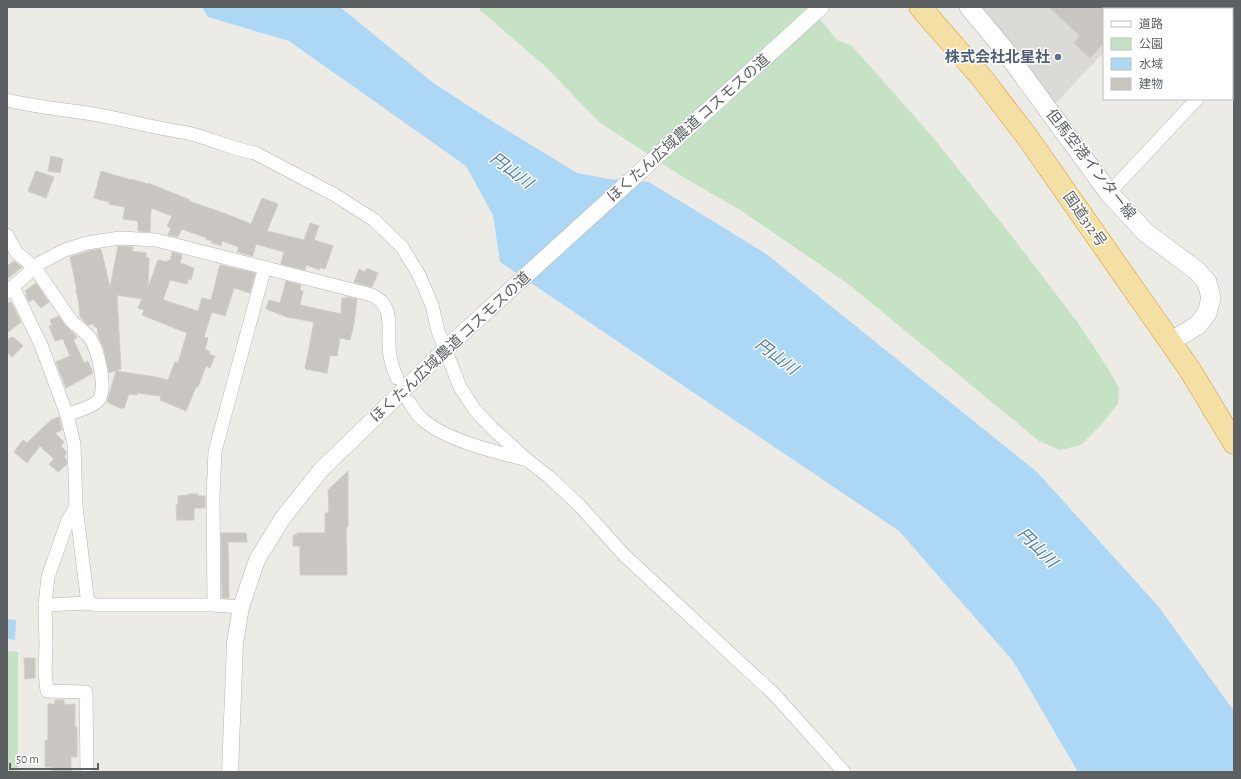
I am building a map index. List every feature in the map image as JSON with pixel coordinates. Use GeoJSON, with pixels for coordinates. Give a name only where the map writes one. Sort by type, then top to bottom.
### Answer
{"type":"FeatureCollection","features":[{"type":"Feature","properties":{"kind":"highway","name":"国道312号"},"geometry":{"type":"LineString","coordinates":[[920,7],[982,78],[1028,138],[1190,370],[1234,443]]}},
{"type":"Feature","properties":{"kind":"main road","name":"但馬空港インター線"},"geometry":{"type":"LineString","coordinates":[[969,7],[1002,48],[1109,193],[1146,233],[1196,270],[1208,282],[1211,298],[1207,313],[1198,325],[1170,342]]}},
{"type":"Feature","properties":{"kind":"street","name":"ほくたん広域農道 コスモスの道"},"geometry":{"type":"LineString","coordinates":[[230,772],[235,643],[242,607],[257,560],[282,519],[321,470],[450,345],[821,7]]}},
{"type":"Feature","properties":{"kind":"street"},"geometry":{"type":"LineString","coordinates":[[7,100],[25,105],[103,116],[207,138],[255,154],[331,193],[374,220],[402,247],[418,275],[432,306],[438,331],[450,345],[460,387],[475,410],[492,428],[580,506],[624,555],[775,695],[844,772]]}},
{"type":"Feature","properties":{"kind":"street"},"geometry":{"type":"LineString","coordinates":[[1109,193],[1196,100]]}},
{"type":"Feature","properties":{"kind":"street"},"geometry":{"type":"LineString","coordinates":[[7,235],[16,252],[35,268],[70,319],[90,338],[96,350],[101,372],[102,393],[97,402],[67,415]]}},
{"type":"Feature","properties":{"kind":"street"},"geometry":{"type":"LineString","coordinates":[[89,603],[76,507],[74,444],[67,415],[41,345],[10,289],[40,263],[65,250],[87,243],[120,238],[156,240],[372,295],[380,299],[385,305],[388,314],[391,360],[397,378]]}},
{"type":"Feature","properties":{"kind":"street"},"geometry":{"type":"LineString","coordinates":[[214,605],[213,496],[215,451],[265,267]]}},
{"type":"Feature","properties":{"kind":"street"},"geometry":{"type":"LineString","coordinates":[[409,402],[422,419],[434,428],[474,444],[526,459]]}},
{"type":"Feature","properties":{"kind":"street"},"geometry":{"type":"LineString","coordinates":[[76,507],[68,520],[48,576],[45,605],[45,672],[47,691],[86,692],[87,772]]}},
{"type":"Feature","properties":{"kind":"street"},"geometry":{"type":"LineString","coordinates":[[45,605],[89,603],[96,605],[214,605],[242,607]]}},
{"type":"Feature","properties":{"kind":"shaded area","name":"株式会社北星社"},"geometry":{"type":"Polygon","coordinates":[[[978,7],[1146,7],[1103,8],[1103,53],[1056,103],[1053,103],[978,7]]]}},
{"type":"Feature","properties":{"kind":"green space"},"geometry":{"type":"Polygon","coordinates":[[[480,7],[807,7],[837,40],[852,46],[931,135],[1014,239],[1078,323],[1109,370],[1119,388],[1118,403],[1102,424],[1081,445],[1060,450],[1039,441],[851,286],[742,211],[683,177],[599,122],[547,68],[480,10],[480,7]]]}},
{"type":"Feature","properties":{"kind":"green space"},"geometry":{"type":"Polygon","coordinates":[[[7,651],[18,652],[18,772],[7,772],[7,651]]]}},
{"type":"Feature","properties":{"kind":"water","name":"円山川"},"geometry":{"type":"Polygon","coordinates":[[[202,7],[340,7],[432,82],[487,118],[577,173],[609,179],[649,182],[765,253],[1037,472],[1158,606],[1234,711],[1234,772],[1078,772],[1013,661],[899,531],[500,262],[493,215],[466,166],[289,41],[208,17],[202,7]]]}},
{"type":"Feature","properties":{"kind":"water"},"geometry":{"type":"Polygon","coordinates":[[[7,619],[16,620],[15,640],[7,639],[7,619]]]}},
{"type":"Feature","properties":{"kind":"building"},"geometry":{"type":"Polygon","coordinates":[[[1049,7],[1104,7],[1103,44],[1090,58],[1074,43],[1080,36],[1049,7]]]}},
{"type":"Feature","properties":{"kind":"building"},"geometry":{"type":"Polygon","coordinates":[[[51,156],[63,159],[60,173],[48,171],[51,156]]]}},
{"type":"Feature","properties":{"kind":"building"},"geometry":{"type":"Polygon","coordinates":[[[36,171],[54,177],[46,198],[28,191],[36,171]]]}},
{"type":"Feature","properties":{"kind":"building"},"geometry":{"type":"Polygon","coordinates":[[[101,171],[131,180],[148,183],[190,200],[189,201],[251,224],[262,198],[278,204],[267,231],[304,240],[310,223],[319,226],[314,240],[333,246],[325,269],[320,267],[320,270],[306,265],[305,270],[281,264],[284,252],[256,244],[253,256],[237,252],[239,247],[222,241],[221,246],[211,242],[212,241],[206,239],[207,238],[182,229],[178,237],[168,235],[171,228],[167,226],[172,216],[151,208],[150,232],[138,231],[138,221],[123,219],[125,207],[109,204],[109,202],[94,198],[101,171]]]}},
{"type":"Feature","properties":{"kind":"building"},"geometry":{"type":"Polygon","coordinates":[[[118,246],[133,247],[132,251],[146,253],[146,258],[149,258],[148,288],[158,260],[167,262],[168,260],[170,261],[172,252],[182,255],[180,263],[194,268],[191,280],[188,279],[187,284],[170,280],[163,300],[198,311],[202,298],[211,300],[220,265],[255,273],[250,293],[234,288],[225,316],[212,312],[211,314],[204,337],[208,338],[205,349],[210,352],[209,354],[215,356],[210,368],[206,366],[198,387],[196,387],[186,411],[160,400],[161,396],[137,393],[137,395],[129,394],[124,408],[120,408],[107,402],[116,371],[168,380],[175,362],[178,363],[187,333],[142,315],[144,310],[138,308],[142,299],[117,295],[121,369],[109,373],[104,349],[98,335],[97,327],[94,327],[94,324],[88,325],[80,317],[77,290],[70,257],[101,249],[110,288],[118,246]]]}},
{"type":"Feature","properties":{"kind":"building"},"geometry":{"type":"Polygon","coordinates":[[[14,261],[22,267],[7,279],[7,266],[14,261]]]}},
{"type":"Feature","properties":{"kind":"building"},"geometry":{"type":"Polygon","coordinates":[[[367,268],[378,273],[372,287],[354,282],[359,269],[365,272],[367,268]]]}},
{"type":"Feature","properties":{"kind":"building"},"geometry":{"type":"Polygon","coordinates":[[[286,281],[301,285],[300,290],[303,291],[300,305],[341,314],[342,298],[345,299],[346,297],[357,299],[354,324],[350,340],[340,338],[337,356],[330,355],[327,373],[305,369],[314,322],[287,317],[266,309],[269,300],[280,303],[286,281]]]}},
{"type":"Feature","properties":{"kind":"building"},"geometry":{"type":"Polygon","coordinates":[[[36,283],[49,302],[41,308],[33,299],[29,302],[25,291],[36,283]]]}},
{"type":"Feature","properties":{"kind":"building"},"geometry":{"type":"Polygon","coordinates":[[[11,302],[21,322],[7,333],[7,303],[11,302]]]}},
{"type":"Feature","properties":{"kind":"building"},"geometry":{"type":"Polygon","coordinates":[[[59,316],[64,324],[76,336],[77,338],[73,339],[84,363],[88,361],[93,373],[66,388],[56,362],[70,356],[63,339],[55,341],[49,326],[52,325],[50,320],[59,316]]]}},
{"type":"Feature","properties":{"kind":"building"},"geometry":{"type":"Polygon","coordinates":[[[13,337],[23,346],[12,357],[7,352],[7,339],[13,337]]]}},
{"type":"Feature","properties":{"kind":"building"},"geometry":{"type":"Polygon","coordinates":[[[59,417],[62,430],[55,433],[64,442],[61,446],[66,451],[64,457],[67,464],[58,472],[49,464],[54,459],[40,446],[27,463],[14,452],[23,440],[27,443],[51,420],[59,417]]]}},
{"type":"Feature","properties":{"kind":"building"},"geometry":{"type":"Polygon","coordinates":[[[348,471],[348,527],[346,527],[347,575],[300,575],[300,546],[293,546],[293,535],[297,535],[297,533],[325,533],[325,513],[329,513],[328,490],[348,471]]]}},
{"type":"Feature","properties":{"kind":"building"},"geometry":{"type":"Polygon","coordinates":[[[188,494],[205,496],[205,508],[194,508],[194,520],[177,520],[176,505],[178,504],[178,496],[188,494]]]}},
{"type":"Feature","properties":{"kind":"building"},"geometry":{"type":"Polygon","coordinates":[[[221,533],[246,533],[247,542],[228,542],[229,598],[222,598],[221,533]]]}},
{"type":"Feature","properties":{"kind":"building"},"geometry":{"type":"Polygon","coordinates":[[[24,658],[35,658],[35,678],[25,679],[24,658]]]}},
{"type":"Feature","properties":{"kind":"building"},"geometry":{"type":"Polygon","coordinates":[[[55,700],[64,700],[64,705],[75,704],[77,757],[71,757],[71,772],[52,772],[52,767],[45,767],[45,740],[48,740],[48,704],[55,704],[55,700]]]}},
{"type":"Feature","properties":{"kind":"place","name":"株式会社北星社"},"geometry":{"type":"Point","coordinates":[1058,57]}}]}
